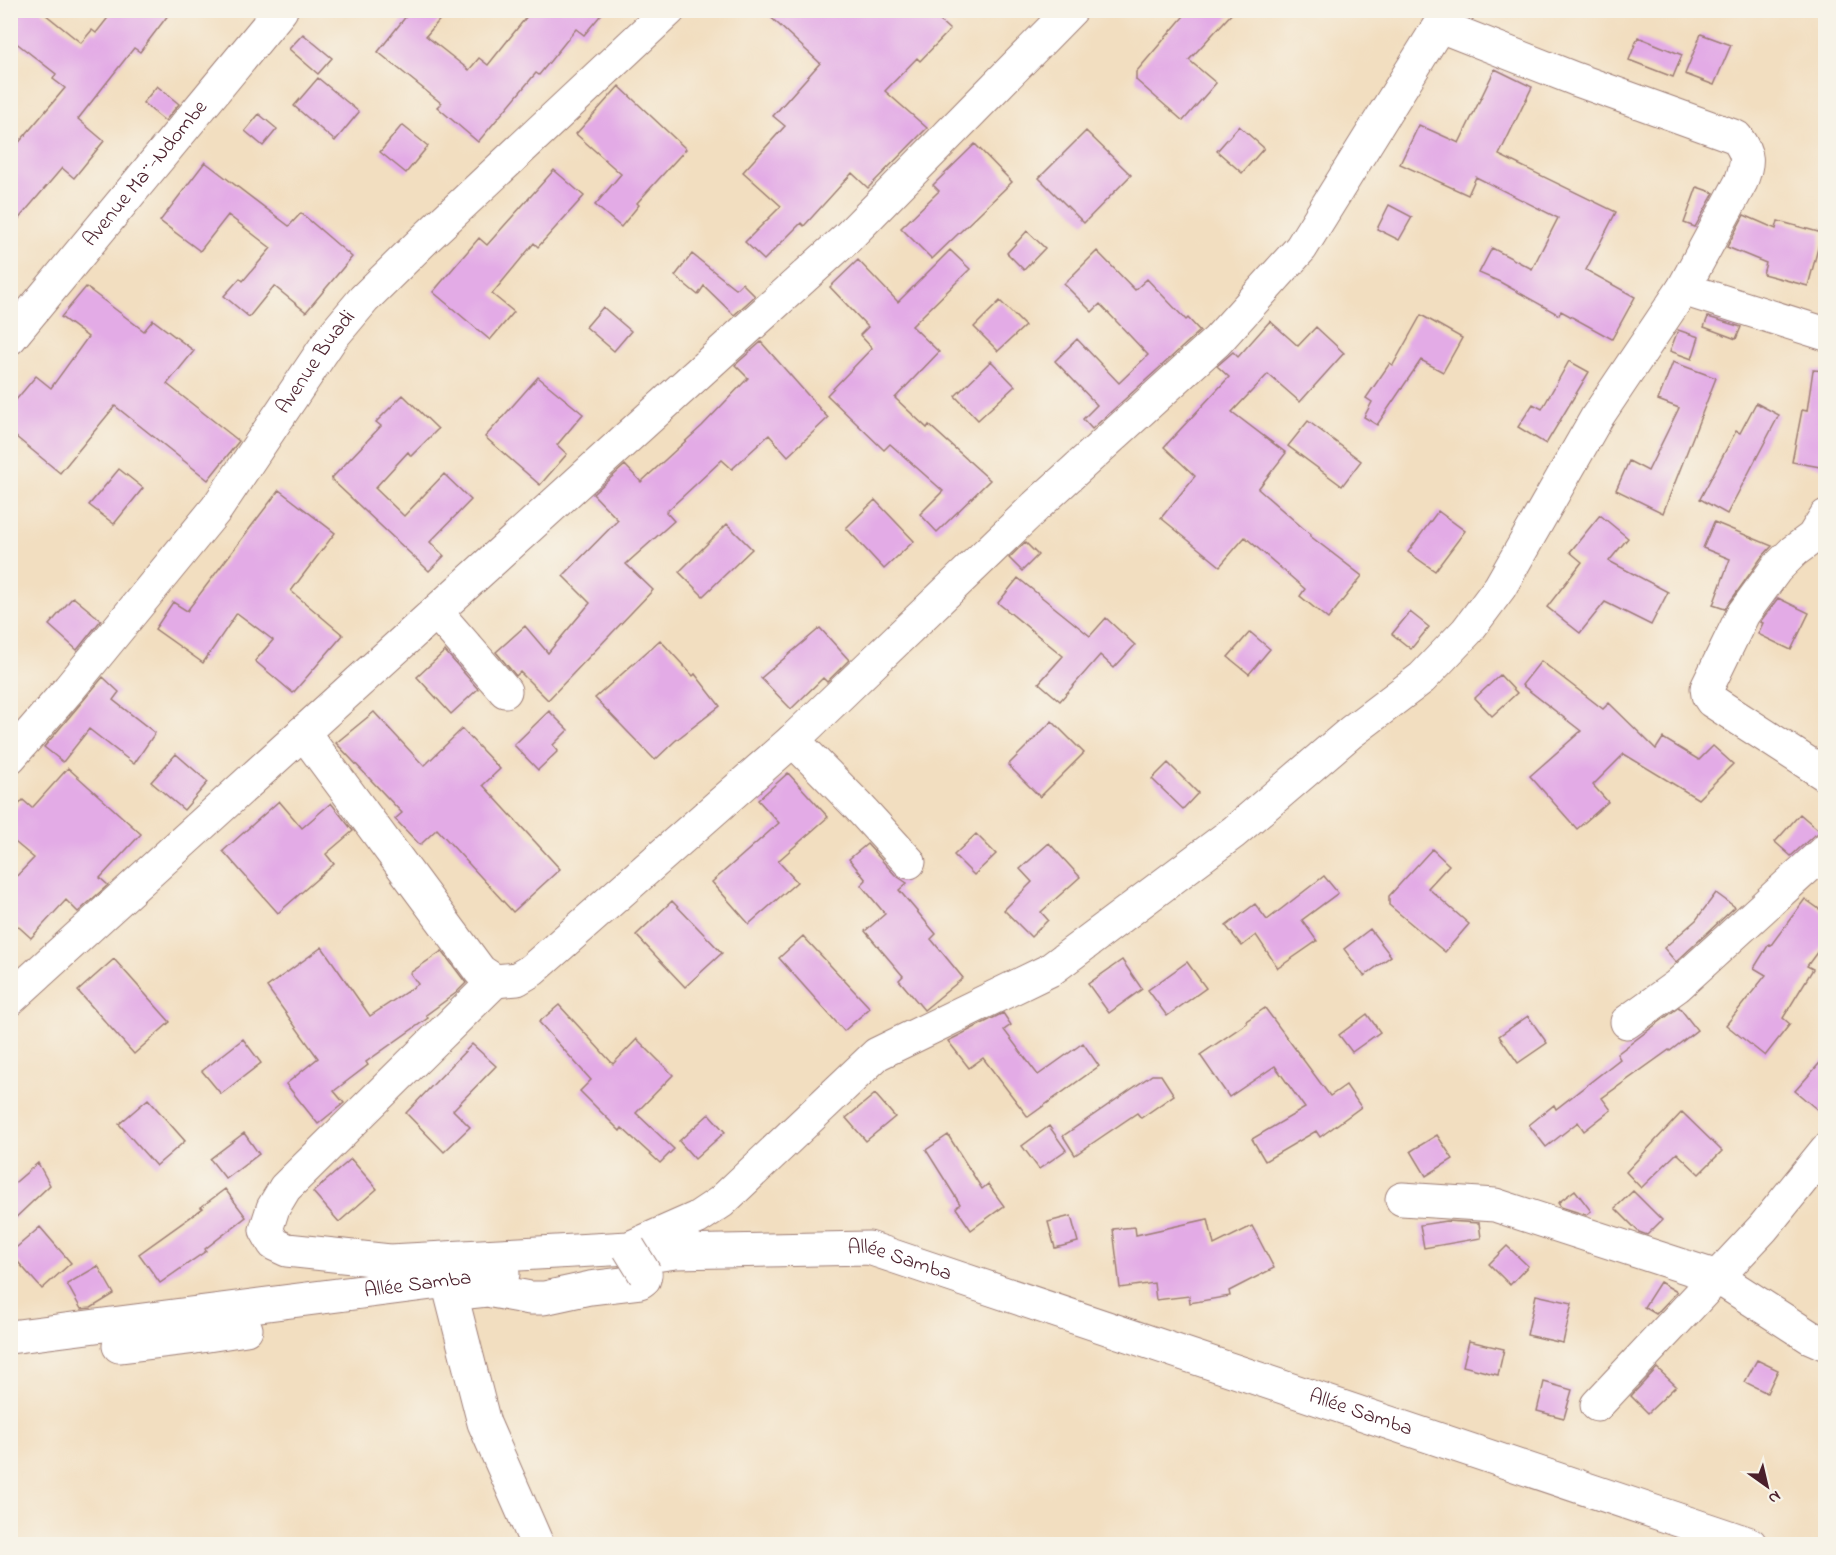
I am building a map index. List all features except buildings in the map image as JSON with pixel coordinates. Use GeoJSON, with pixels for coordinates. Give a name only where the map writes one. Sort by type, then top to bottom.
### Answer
{"type":"FeatureCollection","features":[{"type":"Feature","properties":{"kind":"street","name":"Avenue Ma¨-Ndombe"},"geometry":{"type":"LineString","coordinates":[[10,338],[281,10]]}},
{"type":"Feature","properties":{"kind":"street","name":"Avenue Buadi"},"geometry":{"type":"LineString","coordinates":[[10,757],[69,689],[217,508],[332,337],[364,299],[669,10]]}},
{"type":"Feature","properties":{"kind":"street"},"geometry":{"type":"LineString","coordinates":[[10,999],[848,237],[1071,10]]}},
{"type":"Feature","properties":{"kind":"street"},"geometry":{"type":"LineString","coordinates":[[303,732],[480,971],[495,981],[517,979],[532,970],[793,740],[1035,506],[1217,341],[1301,248],[1444,18],[1575,79],[1736,137],[1746,151],[1746,166],[1741,182],[1683,290],[1598,417],[1500,587],[1467,631],[1422,678],[1351,732],[1234,832],[1050,970],[877,1054],[721,1202],[637,1261],[390,1261],[287,1250],[274,1244],[266,1230],[273,1208],[285,1188],[495,981]]}},
{"type":"Feature","properties":{"kind":"street"},"geometry":{"type":"LineString","coordinates":[[1683,290],[1826,334]]}},
{"type":"Feature","properties":{"kind":"street"},"geometry":{"type":"LineString","coordinates":[[1821,532],[1794,551],[1776,569],[1743,614],[1707,688],[1712,701],[1826,775]]}},
{"type":"Feature","properties":{"kind":"street"},"geometry":{"type":"LineString","coordinates":[[436,612],[505,691]]}},
{"type":"Feature","properties":{"kind":"street"},"geometry":{"type":"LineString","coordinates":[[793,740],[909,862]]}},
{"type":"Feature","properties":{"kind":"street"},"geometry":{"type":"LineString","coordinates":[[1626,1022],[1677,986],[1826,850]]}},
{"type":"Feature","properties":{"kind":"street"},"geometry":{"type":"LineString","coordinates":[[1597,1405],[1763,1228],[1826,1150]]}},
{"type":"Feature","properties":{"kind":"street"},"geometry":{"type":"LineString","coordinates":[[1402,1199],[1495,1205],[1717,1277],[1810,1337],[1826,1344]]}},
{"type":"Feature","properties":{"kind":"street","name":"Allée Samba"},"geometry":{"type":"LineString","coordinates":[[10,1337],[676,1252],[869,1248],[1750,1545]]}},
{"type":"Feature","properties":{"kind":"street"},"geometry":{"type":"LineString","coordinates":[[10,1359],[195,1337],[451,1294],[487,1290],[530,1298],[544,1298],[590,1287],[640,1282],[644,1279],[637,1261]]}},
{"type":"Feature","properties":{"kind":"street"},"geometry":{"type":"LineString","coordinates":[[451,1294],[484,1423],[537,1545]]}}]}
